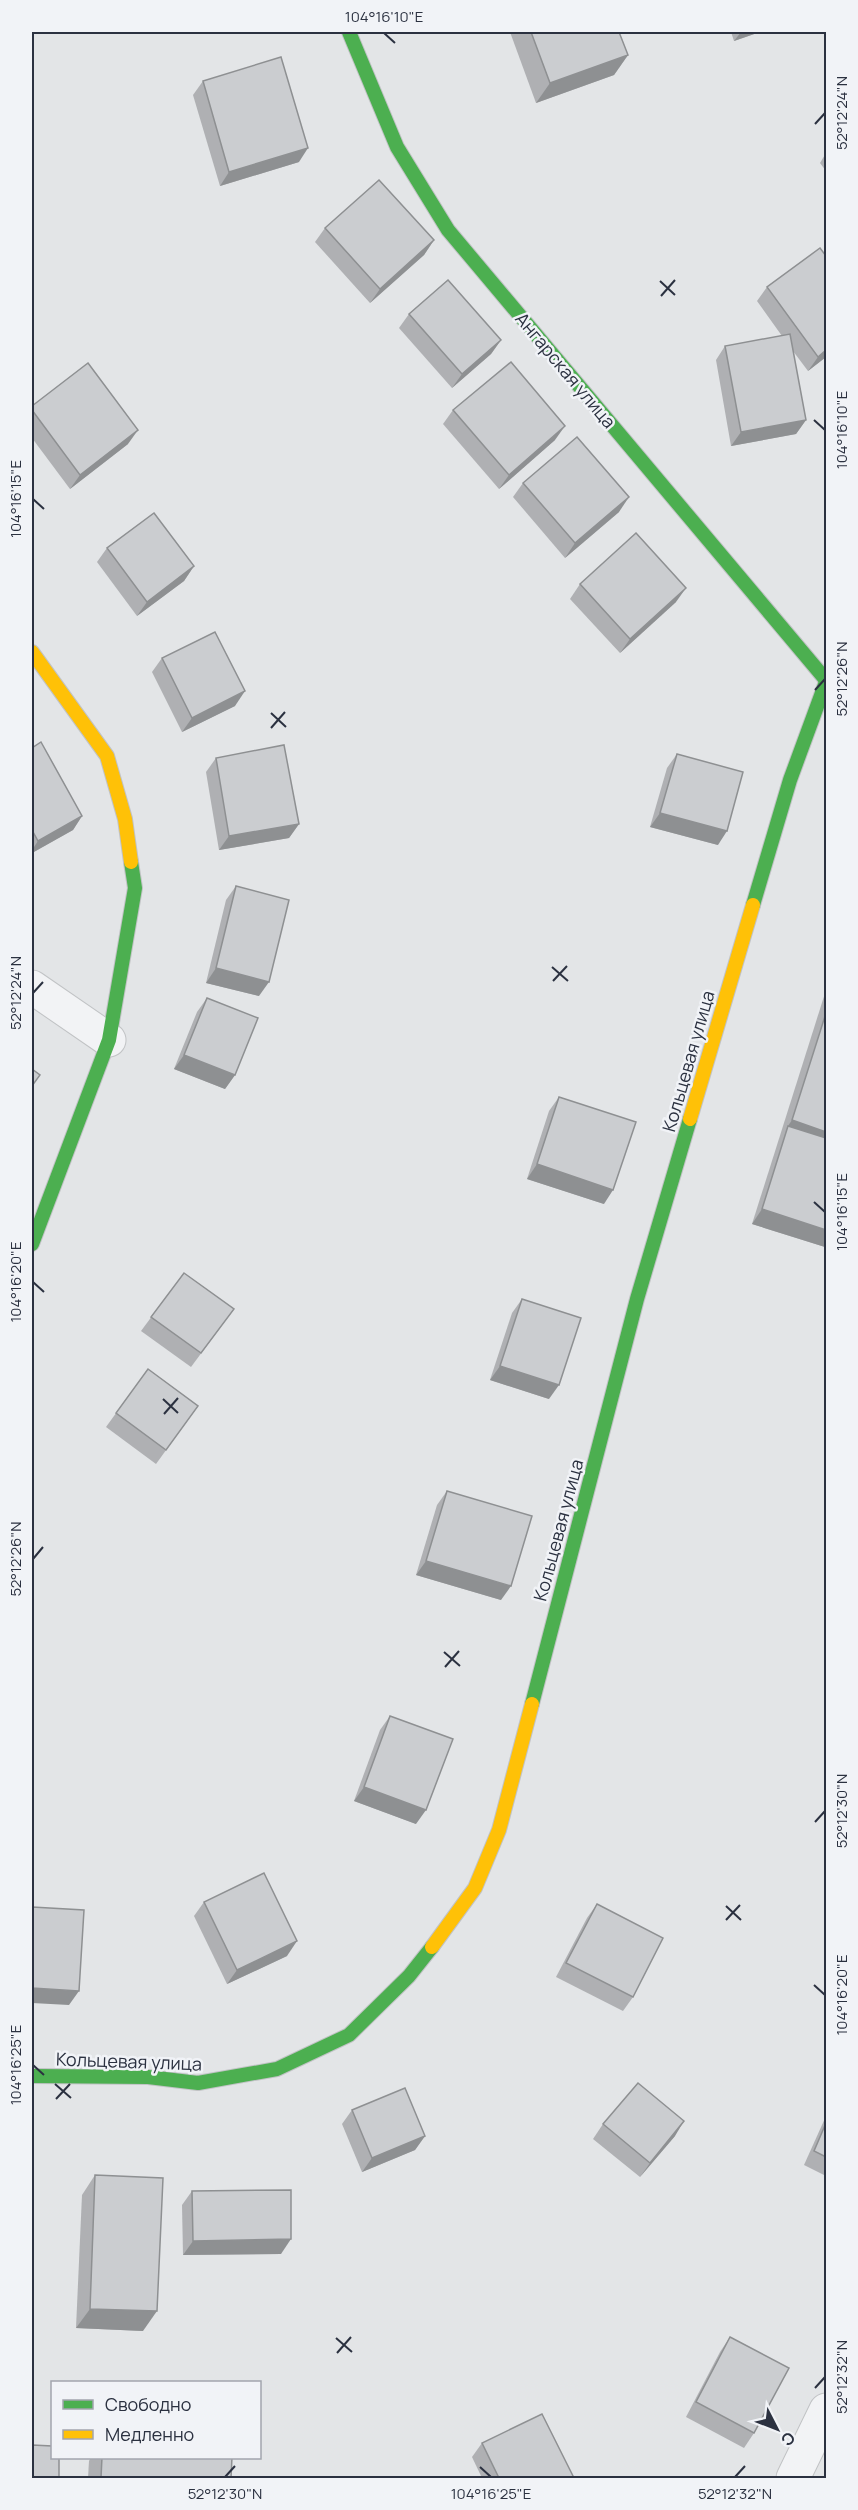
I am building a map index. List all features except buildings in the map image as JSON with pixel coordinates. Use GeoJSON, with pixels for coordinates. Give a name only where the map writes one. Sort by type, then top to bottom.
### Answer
{"type":"FeatureCollection","features":[{"type":"Feature","properties":{"kind":"street","name":"Ангарская улица"},"geometry":{"type":"LineString","coordinates":[[349,32],[397,147],[448,230],[826,681]]}},
{"type":"Feature","properties":{"kind":"street"},"geometry":{"type":"LineString","coordinates":[[32,652],[107,756],[125,819],[135,888],[109,1041],[32,1244]]}},
{"type":"Feature","properties":{"kind":"street","name":"Кольцевая улица"},"geometry":{"type":"LineString","coordinates":[[32,2076],[148,2077],[198,2083],[277,2068],[349,2035],[409,1976],[475,1888],[499,1830],[640,1288],[790,780],[826,681]]}},
{"type":"Feature","properties":{"kind":"street"},"geometry":{"type":"LineString","coordinates":[[32,987],[109,1041]]}},
{"type":"Feature","properties":{"kind":"street"},"geometry":{"type":"LineString","coordinates":[[794,2478],[826,2410]]}},
{"type":"Feature","properties":{"kind":"traffic: fast"},"geometry":{"type":"LineString","coordinates":[[349,32],[397,147],[448,230],[826,680]]}},
{"type":"Feature","properties":{"kind":"traffic: fast"},"geometry":{"type":"LineString","coordinates":[[753,905],[790,780],[826,682]]}},
{"type":"Feature","properties":{"kind":"traffic: fast"},"geometry":{"type":"LineString","coordinates":[[32,1244],[109,1040],[135,888],[131,862]]}},
{"type":"Feature","properties":{"kind":"traffic: fast"},"geometry":{"type":"LineString","coordinates":[[532,1704],[637,1299],[690,1119]]}},
{"type":"Feature","properties":{"kind":"traffic: fast"},"geometry":{"type":"LineString","coordinates":[[32,2076],[148,2077],[198,2083],[277,2069],[349,2035],[409,1976],[432,1947]]}},
{"type":"Feature","properties":{"kind":"traffic: slow"},"geometry":{"type":"LineString","coordinates":[[32,652],[107,756],[125,819],[131,862]]}},
{"type":"Feature","properties":{"kind":"traffic: slow"},"geometry":{"type":"LineString","coordinates":[[690,1119],[753,905]]}},
{"type":"Feature","properties":{"kind":"traffic: slow"},"geometry":{"type":"LineString","coordinates":[[432,1947],[475,1888],[499,1830],[532,1704]]}}]}
